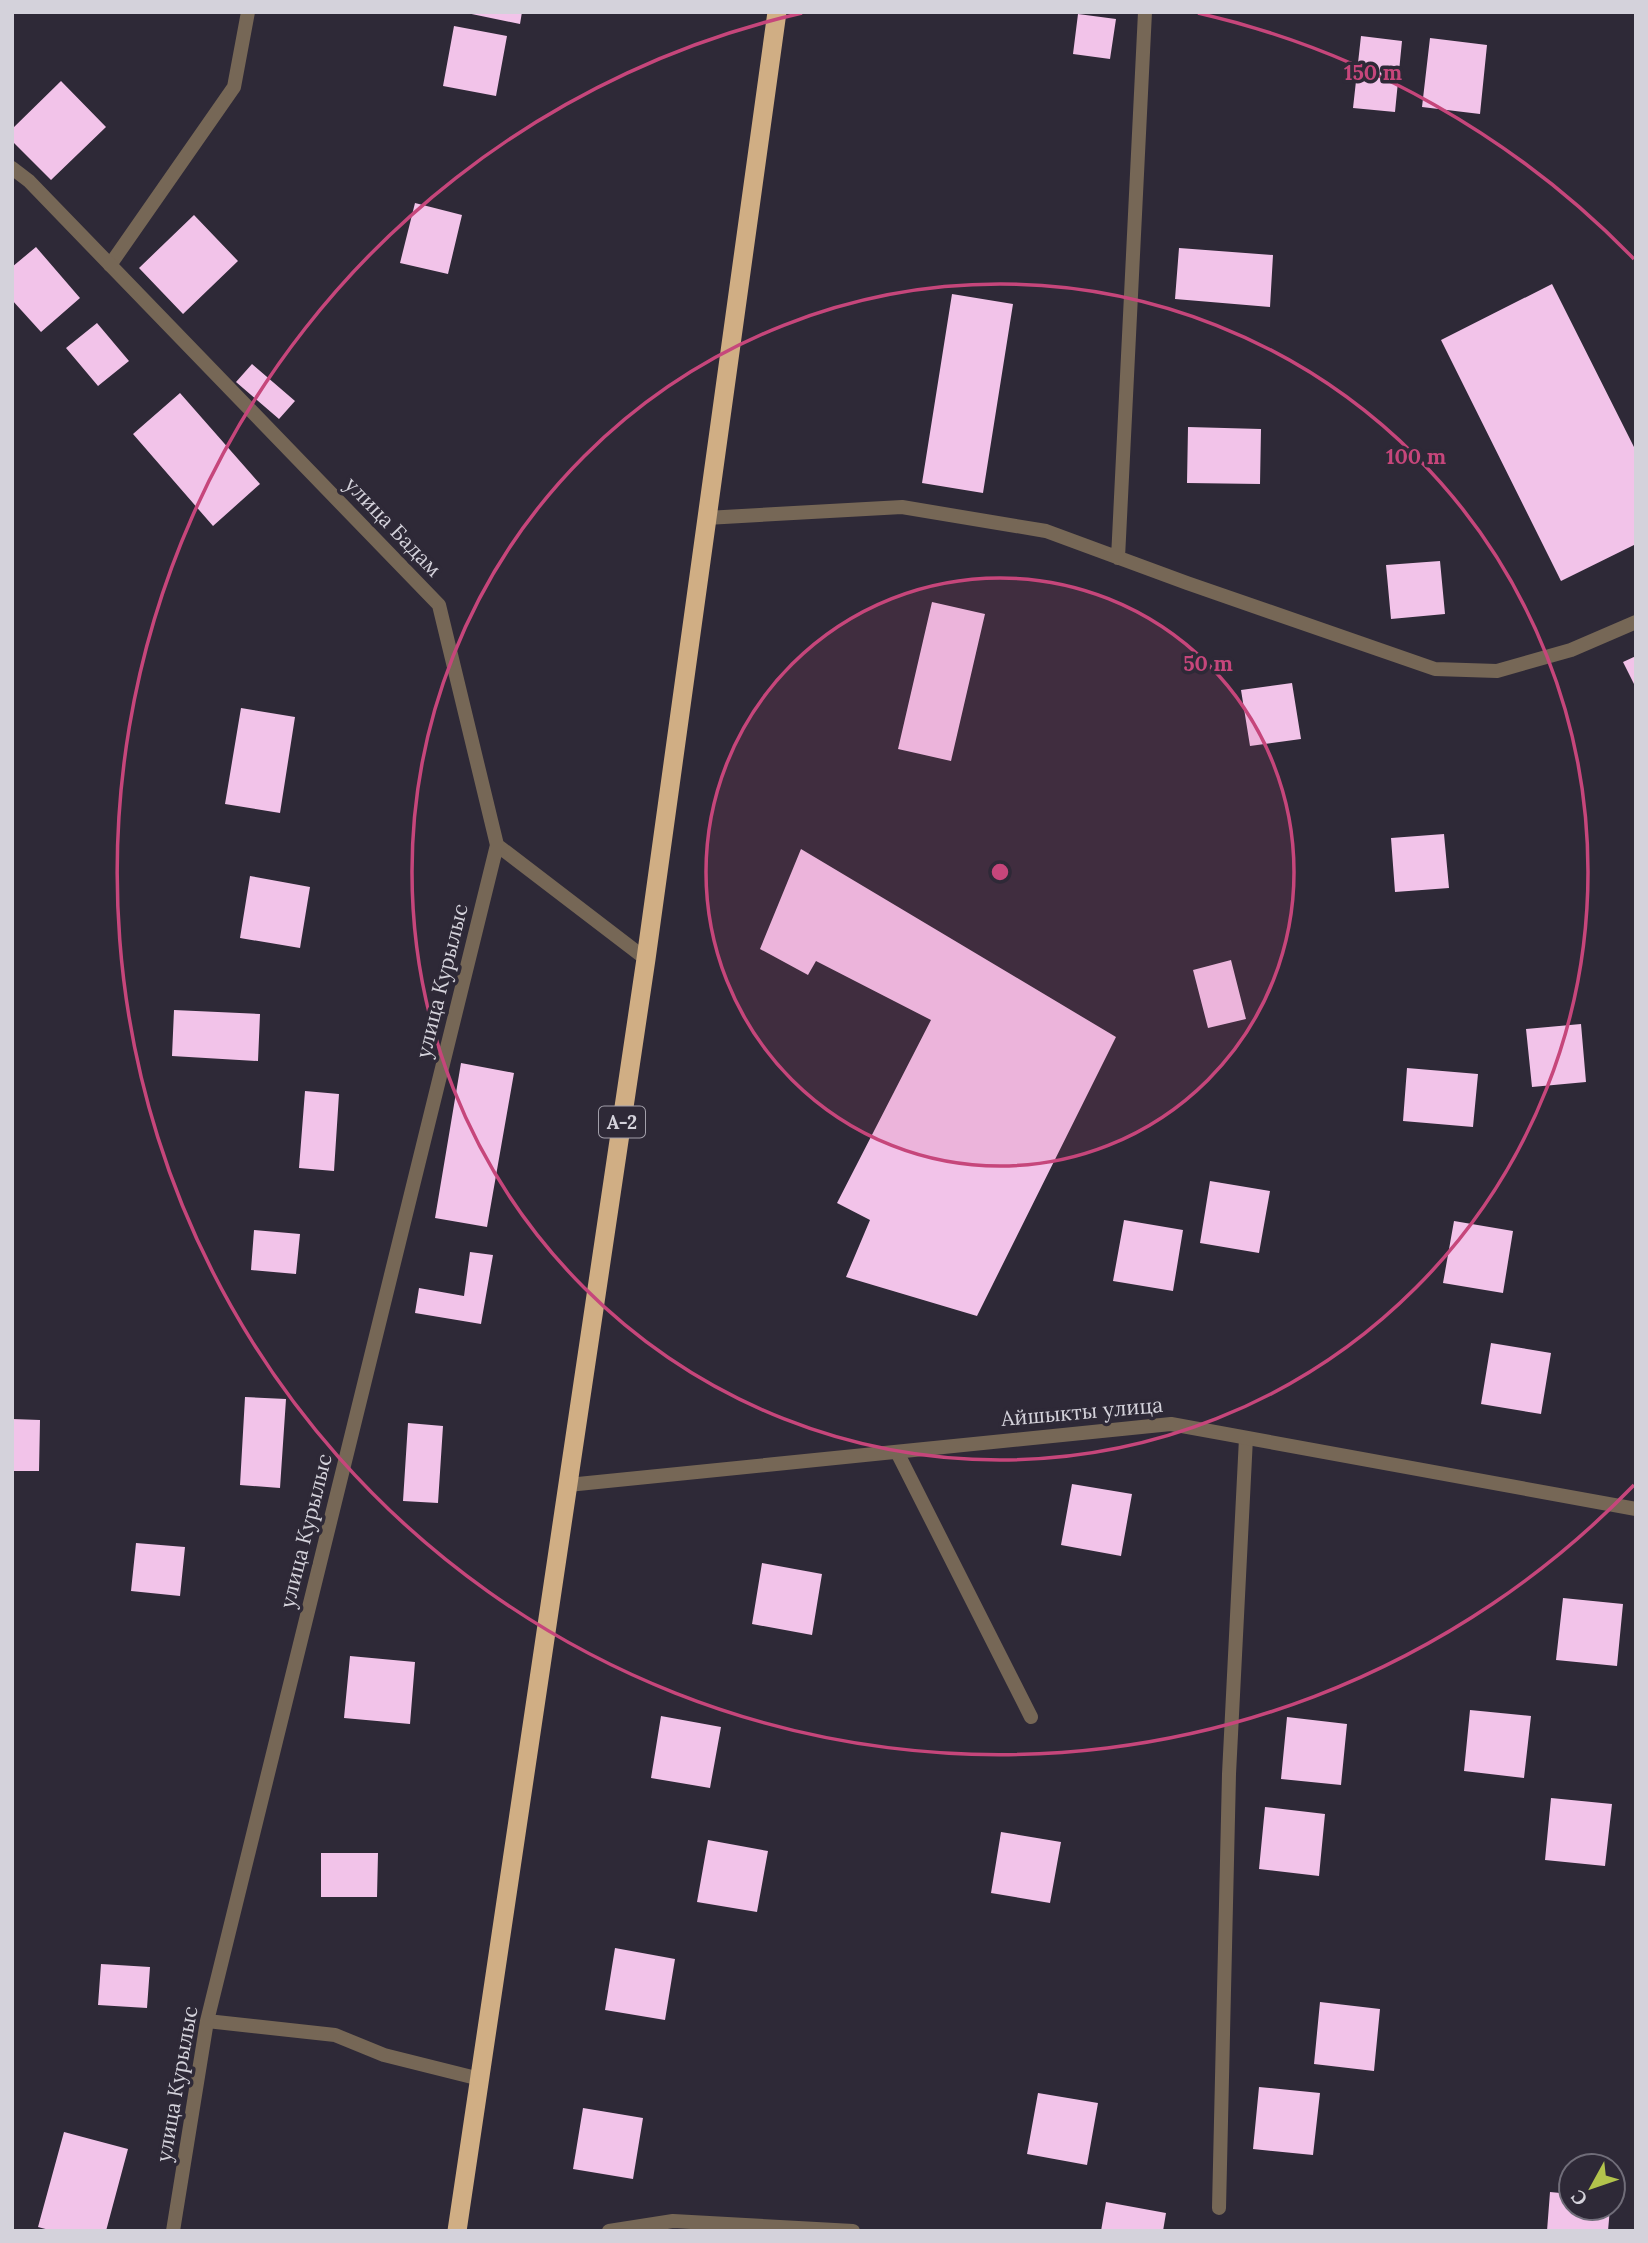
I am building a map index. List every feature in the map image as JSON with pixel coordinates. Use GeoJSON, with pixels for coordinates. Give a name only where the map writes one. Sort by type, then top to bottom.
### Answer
{"type":"FeatureCollection","features":[{"type":"Feature","properties":{"kind":"highway","name":"A-2"},"geometry":{"type":"LineString","coordinates":[[457,2231],[646,959],[778,12]]}},
{"type":"Feature","properties":{"kind":"street"},"geometry":{"type":"LineString","coordinates":[[110,265],[234,87],[248,12]]}},
{"type":"Feature","properties":{"kind":"street"},"geometry":{"type":"LineString","coordinates":[[1118,558],[1145,12]]}},
{"type":"Feature","properties":{"kind":"street","name":"улица Бадам"},"geometry":{"type":"LineString","coordinates":[[12,168],[29,181],[439,605],[497,845]]}},
{"type":"Feature","properties":{"kind":"street"},"geometry":{"type":"LineString","coordinates":[[706,518],[902,507],[1046,531],[1434,669],[1497,671],[1571,650],[1636,622]]}},
{"type":"Feature","properties":{"kind":"street"},"geometry":{"type":"LineString","coordinates":[[497,845],[646,959]]}},
{"type":"Feature","properties":{"kind":"street","name":"улица Курылыс"},"geometry":{"type":"LineString","coordinates":[[173,2231],[207,2021],[497,845]]}},
{"type":"Feature","properties":{"kind":"street","name":"Айшыкты улица"},"geometry":{"type":"LineString","coordinates":[[568,1485],[1171,1424],[1636,1509]]}},
{"type":"Feature","properties":{"kind":"street"},"geometry":{"type":"LineString","coordinates":[[1219,2208],[1228,1774],[1246,1438]]}},
{"type":"Feature","properties":{"kind":"street"},"geometry":{"type":"LineString","coordinates":[[897,1452],[1031,1717]]}},
{"type":"Feature","properties":{"kind":"street"},"geometry":{"type":"LineString","coordinates":[[207,2021],[335,2035],[384,2055],[480,2080]]}},
{"type":"Feature","properties":{"kind":"street"},"geometry":{"type":"LineString","coordinates":[[609,2231],[673,2221],[853,2231]]}},
{"type":"Feature","properties":{"kind":"building"},"geometry":{"type":"Polygon","coordinates":[[[462,12],[522,12],[520,24],[462,12]]]}},
{"type":"Feature","properties":{"kind":"building"},"geometry":{"type":"Polygon","coordinates":[[[1078,14],[1116,19],[1110,59],[1073,54],[1078,14]]]}},
{"type":"Feature","properties":{"kind":"building"},"geometry":{"type":"Polygon","coordinates":[[[454,26],[507,36],[496,96],[443,86],[454,26]]]}},
{"type":"Feature","properties":{"kind":"building"},"geometry":{"type":"Polygon","coordinates":[[[1361,36],[1402,41],[1395,112],[1353,108],[1361,36]]]}},
{"type":"Feature","properties":{"kind":"building"},"geometry":{"type":"Polygon","coordinates":[[[1430,38],[1487,45],[1480,114],[1422,107],[1430,38]]]}},
{"type":"Feature","properties":{"kind":"building"},"geometry":{"type":"Polygon","coordinates":[[[61,81],[106,127],[51,180],[12,141],[12,129],[61,81]]]}},
{"type":"Feature","properties":{"kind":"building"},"geometry":{"type":"Polygon","coordinates":[[[415,203],[462,215],[448,274],[400,263],[415,203]]]}},
{"type":"Feature","properties":{"kind":"building"},"geometry":{"type":"Polygon","coordinates":[[[194,215],[238,261],[183,314],[139,268],[194,215]]]}},
{"type":"Feature","properties":{"kind":"building"},"geometry":{"type":"Polygon","coordinates":[[[36,247],[80,298],[41,332],[12,300],[12,267],[36,247]]]}},
{"type":"Feature","properties":{"kind":"building"},"geometry":{"type":"Polygon","coordinates":[[[1179,248],[1273,255],[1270,307],[1175,299],[1179,248]]]}},
{"type":"Feature","properties":{"kind":"building"},"geometry":{"type":"Polygon","coordinates":[[[1552,284],[1636,451],[1636,544],[1561,581],[1441,340],[1552,284]]]}},
{"type":"Feature","properties":{"kind":"building"},"geometry":{"type":"Polygon","coordinates":[[[952,294],[1013,304],[983,493],[922,483],[952,294]]]}},
{"type":"Feature","properties":{"kind":"building"},"geometry":{"type":"Polygon","coordinates":[[[97,323],[129,361],[98,386],[66,348],[97,323]]]}},
{"type":"Feature","properties":{"kind":"building"},"geometry":{"type":"Polygon","coordinates":[[[252,364],[295,401],[279,419],[236,382],[252,364]]]}},
{"type":"Feature","properties":{"kind":"building"},"geometry":{"type":"Polygon","coordinates":[[[180,393],[260,484],[213,526],[133,434],[180,393]]]}},
{"type":"Feature","properties":{"kind":"building"},"geometry":{"type":"Polygon","coordinates":[[[1188,427],[1261,429],[1260,484],[1187,483],[1188,427]]]}},
{"type":"Feature","properties":{"kind":"building"},"geometry":{"type":"Polygon","coordinates":[[[1440,561],[1445,614],[1391,619],[1386,565],[1440,561]]]}},
{"type":"Feature","properties":{"kind":"building"},"geometry":{"type":"Polygon","coordinates":[[[932,602],[985,614],[951,761],[898,749],[932,602]]]}},
{"type":"Feature","properties":{"kind":"building"},"geometry":{"type":"Polygon","coordinates":[[[1636,656],[1636,688],[1623,662],[1636,656]]]}},
{"type":"Feature","properties":{"kind":"building"},"geometry":{"type":"Polygon","coordinates":[[[1292,683],[1301,739],[1250,746],[1241,690],[1292,683]]]}},
{"type":"Feature","properties":{"kind":"building"},"geometry":{"type":"Polygon","coordinates":[[[241,708],[295,717],[280,813],[225,804],[241,708]]]}},
{"type":"Feature","properties":{"kind":"building"},"geometry":{"type":"Polygon","coordinates":[[[1444,834],[1449,888],[1395,892],[1391,838],[1444,834]]]}},
{"type":"Feature","properties":{"kind":"building"},"geometry":{"type":"Polygon","coordinates":[[[801,849],[1116,1037],[977,1316],[846,1277],[870,1220],[837,1203],[931,1020],[816,961],[808,975],[760,949],[801,849]]]}},
{"type":"Feature","properties":{"kind":"building"},"geometry":{"type":"Polygon","coordinates":[[[250,876],[310,887],[300,948],[240,938],[250,876]]]}},
{"type":"Feature","properties":{"kind":"building"},"geometry":{"type":"Polygon","coordinates":[[[1231,960],[1246,1019],[1208,1028],[1193,970],[1231,960]]]}},
{"type":"Feature","properties":{"kind":"building"},"geometry":{"type":"Polygon","coordinates":[[[174,1010],[260,1014],[258,1061],[172,1056],[174,1010]]]}},
{"type":"Feature","properties":{"kind":"building"},"geometry":{"type":"Polygon","coordinates":[[[1581,1024],[1586,1082],[1532,1087],[1526,1029],[1581,1024]]]}},
{"type":"Feature","properties":{"kind":"building"},"geometry":{"type":"Polygon","coordinates":[[[461,1063],[514,1073],[487,1227],[435,1218],[461,1063]]]}},
{"type":"Feature","properties":{"kind":"building"},"geometry":{"type":"Polygon","coordinates":[[[1407,1068],[1478,1074],[1473,1127],[1403,1121],[1407,1068]]]}},
{"type":"Feature","properties":{"kind":"building"},"geometry":{"type":"Polygon","coordinates":[[[305,1091],[339,1094],[334,1171],[299,1168],[305,1091]]]}},
{"type":"Feature","properties":{"kind":"building"},"geometry":{"type":"Polygon","coordinates":[[[1210,1181],[1270,1191],[1259,1253],[1200,1243],[1210,1181]]]}},
{"type":"Feature","properties":{"kind":"building"},"geometry":{"type":"Polygon","coordinates":[[[1124,1220],[1183,1230],[1173,1291],[1113,1281],[1124,1220]]]}},
{"type":"Feature","properties":{"kind":"building"},"geometry":{"type":"Polygon","coordinates":[[[1454,1221],[1513,1231],[1503,1293],[1443,1283],[1454,1221]]]}},
{"type":"Feature","properties":{"kind":"building"},"geometry":{"type":"Polygon","coordinates":[[[254,1230],[300,1234],[296,1274],[251,1270],[254,1230]]]}},
{"type":"Feature","properties":{"kind":"building"},"geometry":{"type":"Polygon","coordinates":[[[470,1252],[493,1255],[481,1324],[415,1313],[419,1288],[464,1296],[470,1252]]]}},
{"type":"Feature","properties":{"kind":"building"},"geometry":{"type":"Polygon","coordinates":[[[1491,1343],[1551,1353],[1541,1414],[1481,1404],[1491,1343]]]}},
{"type":"Feature","properties":{"kind":"building"},"geometry":{"type":"Polygon","coordinates":[[[245,1397],[286,1399],[280,1488],[240,1485],[245,1397]]]}},
{"type":"Feature","properties":{"kind":"building"},"geometry":{"type":"Polygon","coordinates":[[[12,1419],[40,1420],[39,1471],[12,1471],[12,1419]]]}},
{"type":"Feature","properties":{"kind":"building"},"geometry":{"type":"Polygon","coordinates":[[[408,1423],[443,1426],[438,1503],[403,1501],[408,1423]]]}},
{"type":"Feature","properties":{"kind":"building"},"geometry":{"type":"Polygon","coordinates":[[[1072,1484],[1132,1494],[1121,1556],[1061,1545],[1072,1484]]]}},
{"type":"Feature","properties":{"kind":"building"},"geometry":{"type":"Polygon","coordinates":[[[136,1543],[185,1547],[180,1596],[131,1591],[136,1543]]]}},
{"type":"Feature","properties":{"kind":"building"},"geometry":{"type":"Polygon","coordinates":[[[762,1563],[822,1574],[812,1635],[752,1624],[762,1563]]]}},
{"type":"Feature","properties":{"kind":"building"},"geometry":{"type":"Polygon","coordinates":[[[1563,1598],[1623,1604],[1617,1666],[1556,1660],[1563,1598]]]}},
{"type":"Feature","properties":{"kind":"building"},"geometry":{"type":"Polygon","coordinates":[[[350,1656],[415,1662],[410,1724],[344,1718],[350,1656]]]}},
{"type":"Feature","properties":{"kind":"building"},"geometry":{"type":"Polygon","coordinates":[[[1470,1710],[1531,1716],[1524,1778],[1464,1771],[1470,1710]]]}},
{"type":"Feature","properties":{"kind":"building"},"geometry":{"type":"Polygon","coordinates":[[[661,1716],[721,1727],[710,1788],[651,1778],[661,1716]]]}},
{"type":"Feature","properties":{"kind":"building"},"geometry":{"type":"Polygon","coordinates":[[[1287,1717],[1347,1724],[1341,1785],[1281,1779],[1287,1717]]]}},
{"type":"Feature","properties":{"kind":"building"},"geometry":{"type":"Polygon","coordinates":[[[1551,1798],[1612,1804],[1605,1866],[1545,1860],[1551,1798]]]}},
{"type":"Feature","properties":{"kind":"building"},"geometry":{"type":"Polygon","coordinates":[[[1265,1807],[1325,1814],[1319,1876],[1259,1869],[1265,1807]]]}},
{"type":"Feature","properties":{"kind":"building"},"geometry":{"type":"Polygon","coordinates":[[[1001,1832],[1061,1842],[1050,1903],[991,1893],[1001,1832]]]}},
{"type":"Feature","properties":{"kind":"building"},"geometry":{"type":"Polygon","coordinates":[[[708,1840],[768,1851],[757,1912],[697,1902],[708,1840]]]}},
{"type":"Feature","properties":{"kind":"building"},"geometry":{"type":"Polygon","coordinates":[[[321,1853],[378,1853],[377,1897],[321,1897],[321,1853]]]}},
{"type":"Feature","properties":{"kind":"building"},"geometry":{"type":"Polygon","coordinates":[[[615,1948],[675,1959],[665,2020],[605,2010],[615,1948]]]}},
{"type":"Feature","properties":{"kind":"building"},"geometry":{"type":"Polygon","coordinates":[[[101,1964],[150,1967],[147,2008],[98,2005],[101,1964]]]}},
{"type":"Feature","properties":{"kind":"building"},"geometry":{"type":"Polygon","coordinates":[[[1320,2002],[1380,2009],[1374,2071],[1314,2064],[1320,2002]]]}},
{"type":"Feature","properties":{"kind":"building"},"geometry":{"type":"Polygon","coordinates":[[[1259,2087],[1320,2093],[1313,2155],[1253,2149],[1259,2087]]]}},
{"type":"Feature","properties":{"kind":"building"},"geometry":{"type":"Polygon","coordinates":[[[1038,2093],[1098,2103],[1087,2165],[1027,2154],[1038,2093]]]}},
{"type":"Feature","properties":{"kind":"building"},"geometry":{"type":"Polygon","coordinates":[[[583,2108],[643,2118],[633,2179],[573,2169],[583,2108]]]}},
{"type":"Feature","properties":{"kind":"building"},"geometry":{"type":"Polygon","coordinates":[[[64,2132],[128,2149],[106,2231],[53,2231],[38,2227],[64,2132]]]}},
{"type":"Feature","properties":{"kind":"building"},"geometry":{"type":"Polygon","coordinates":[[[1550,2192],[1557,2193],[1557,2222],[1609,2222],[1608,2231],[1547,2231],[1550,2192]]]}},
{"type":"Feature","properties":{"kind":"building"},"geometry":{"type":"Polygon","coordinates":[[[1106,2202],[1166,2213],[1163,2231],[1101,2231],[1106,2202]]]}}]}
